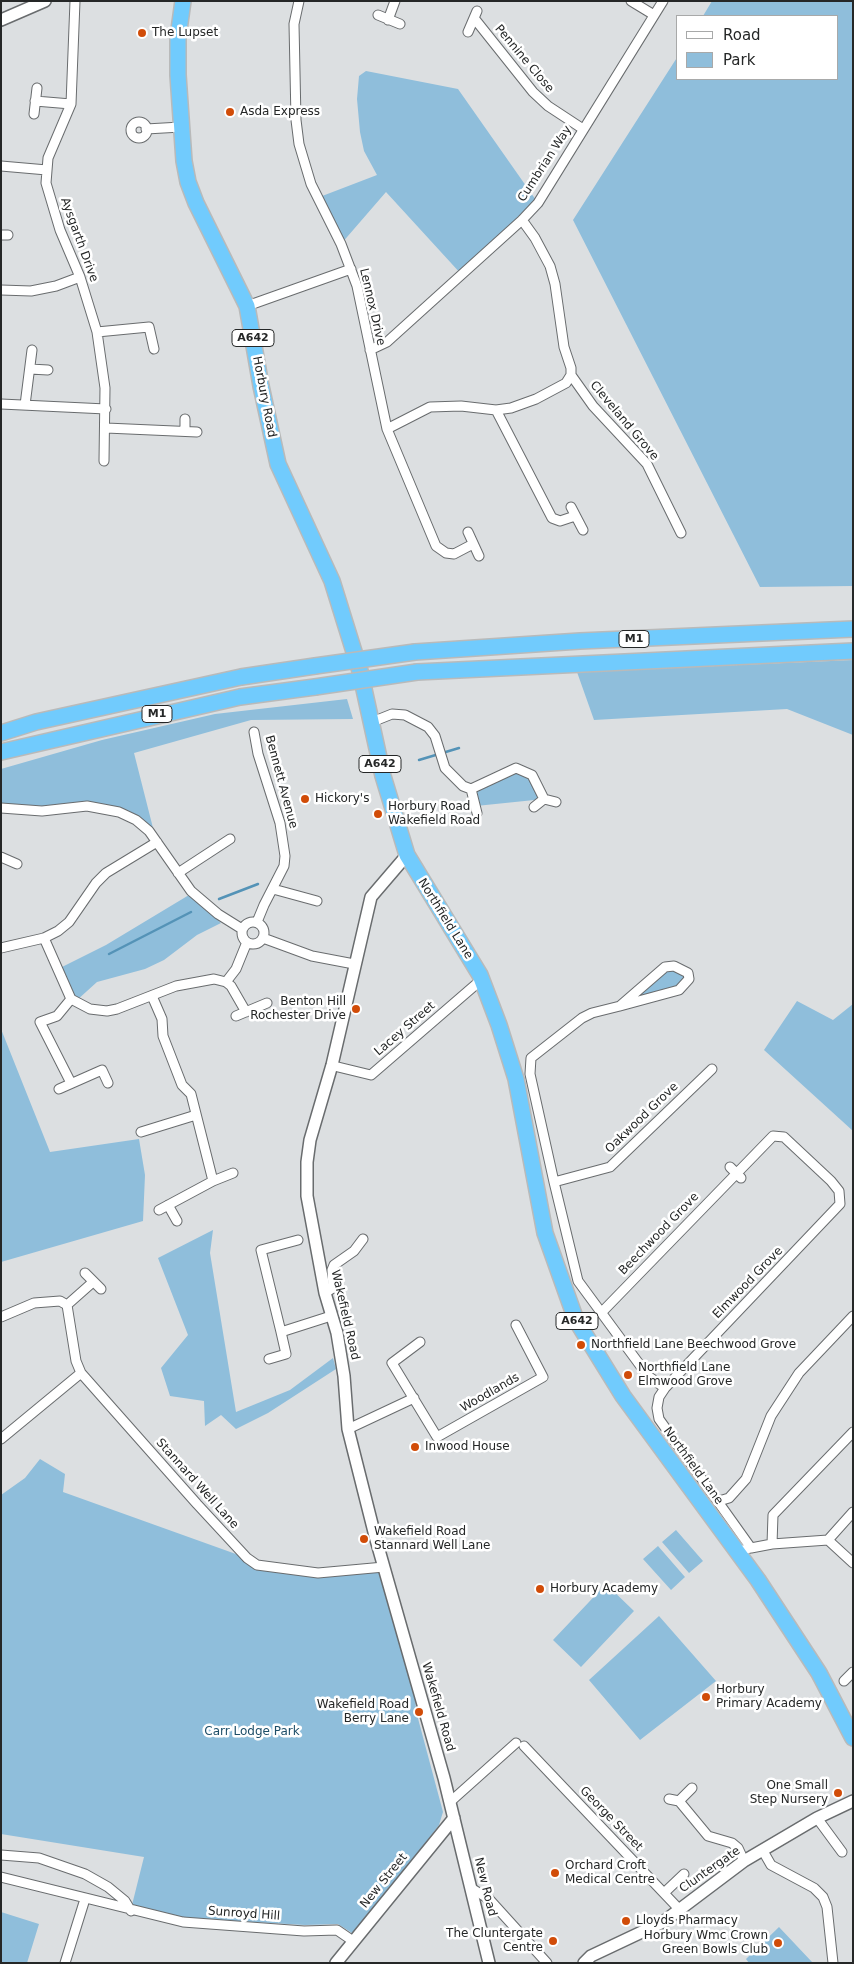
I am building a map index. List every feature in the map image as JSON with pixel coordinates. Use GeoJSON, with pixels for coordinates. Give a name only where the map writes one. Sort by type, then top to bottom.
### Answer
{"type":"FeatureCollection","features":[{"type":"Feature","properties":{"kind":"highway","name":"Horbury Road"},"geometry":{"type":"LineString","coordinates":[[183,1],[178,37],[184,161],[196,203],[247,306],[261,386],[278,464],[332,581],[360,671]]}},
{"type":"Feature","properties":{"kind":"highway","name":"M1"},"geometry":{"type":"LineString","coordinates":[[1,733],[36,722],[242,676],[415,652],[580,641],[853,629]]}},
{"type":"Feature","properties":{"kind":"highway","name":"M1"},"geometry":{"type":"LineString","coordinates":[[1,752],[240,697],[417,672],[853,651]]}},
{"type":"Feature","properties":{"kind":"highway","name":"Northfield Lane"},"geometry":{"type":"LineString","coordinates":[[360,671],[383,776],[407,855],[481,980],[516,1079],[545,1233],[576,1320],[628,1403],[745,1550],[819,1673],[853,1738]]}},
{"type":"Feature","properties":{"kind":"main road"},"geometry":{"type":"LineString","coordinates":[[1,20],[45,1]]}},
{"type":"Feature","properties":{"kind":"main road","name":"Wakefield Road"},"geometry":{"type":"LineString","coordinates":[[407,855],[371,897],[332,1065],[310,1140],[307,1162],[307,1196],[344,1376],[348,1428],[384,1567],[454,1818]]}},
{"type":"Feature","properties":{"kind":"main road","name":"Cluntergate"},"geometry":{"type":"LineString","coordinates":[[584,1963],[591,1956],[646,1932],[744,1861],[818,1818],[853,1801]]}},
{"type":"Feature","properties":{"kind":"main road","name":"New Road"},"geometry":{"type":"LineString","coordinates":[[454,1818],[489,1963]]}},
{"type":"Feature","properties":{"kind":"main road","name":"New Street"},"geometry":{"type":"LineString","coordinates":[[336,1963],[454,1818]]}},
{"type":"Feature","properties":{"kind":"street","name":"Aysgarth Drive"},"geometry":{"type":"LineString","coordinates":[[75,1],[71,104],[65,122],[52,145],[47,170],[49,195],[60,230],[80,276],[97,332],[103,362],[106,410],[104,461]]}},
{"type":"Feature","properties":{"kind":"street","name":"Lennox Drive"},"geometry":{"type":"LineString","coordinates":[[299,1],[294,24],[296,120],[299,144],[311,184],[351,270],[386,429],[436,546],[446,553],[454,554],[473,544]]}},
{"type":"Feature","properties":{"kind":"street"},"geometry":{"type":"LineString","coordinates":[[388,20],[395,1]]}},
{"type":"Feature","properties":{"kind":"street"},"geometry":{"type":"LineString","coordinates":[[631,1],[654,15]]}},
{"type":"Feature","properties":{"kind":"street","name":"Cumbrian Way"},"geometry":{"type":"LineString","coordinates":[[370,350],[387,342],[522,220],[547,190],[663,1]]}},
{"type":"Feature","properties":{"kind":"street","name":"Pennine Close"},"geometry":{"type":"LineString","coordinates":[[468,32],[476,14],[533,92],[548,106],[583,129]]}},
{"type":"Feature","properties":{"kind":"street"},"geometry":{"type":"LineString","coordinates":[[378,15],[400,24]]}},
{"type":"Feature","properties":{"kind":"street"},"geometry":{"type":"LineString","coordinates":[[34,114],[37,88]]}},
{"type":"Feature","properties":{"kind":"street"},"geometry":{"type":"LineString","coordinates":[[35,101],[71,104]]}},
{"type":"Feature","properties":{"kind":"street"},"geometry":{"type":"LineString","coordinates":[[146,129],[182,127]]}},
{"type":"Feature","properties":{"kind":"street"},"geometry":{"type":"LineString","coordinates":[[1,166],[47,170]]}},
{"type":"Feature","properties":{"kind":"street","name":"Cleveland Grove"},"geometry":{"type":"LineString","coordinates":[[522,220],[535,238],[552,275],[571,375],[593,406],[647,464],[679,529],[668,529]]}},
{"type":"Feature","properties":{"kind":"street"},"geometry":{"type":"LineString","coordinates":[[247,306],[351,270]]}},
{"type":"Feature","properties":{"kind":"street"},"geometry":{"type":"LineString","coordinates":[[1,290],[31,291],[56,286],[80,276]]}},
{"type":"Feature","properties":{"kind":"street"},"geometry":{"type":"LineString","coordinates":[[97,332],[148,328],[154,348]]}},
{"type":"Feature","properties":{"kind":"street"},"geometry":{"type":"LineString","coordinates":[[25,405],[32,350]]}},
{"type":"Feature","properties":{"kind":"street"},"geometry":{"type":"LineString","coordinates":[[30,369],[48,370]]}},
{"type":"Feature","properties":{"kind":"street"},"geometry":{"type":"LineString","coordinates":[[386,429],[430,407],[461,406],[496,410],[511,408],[536,399],[566,383],[571,375]]}},
{"type":"Feature","properties":{"kind":"street"},"geometry":{"type":"LineString","coordinates":[[1,404],[106,410]]}},
{"type":"Feature","properties":{"kind":"street"},"geometry":{"type":"LineString","coordinates":[[496,410],[552,518],[560,521],[573,512],[583,530]]}},
{"type":"Feature","properties":{"kind":"street"},"geometry":{"type":"LineString","coordinates":[[185,420],[185,431]]}},
{"type":"Feature","properties":{"kind":"street"},"geometry":{"type":"LineString","coordinates":[[106,428],[197,432]]}},
{"type":"Feature","properties":{"kind":"street"},"geometry":{"type":"LineString","coordinates":[[468,532],[479,556]]}},
{"type":"Feature","properties":{"kind":"street"},"geometry":{"type":"LineString","coordinates":[[372,722],[392,714],[405,714],[428,727],[436,736],[445,768],[453,778],[471,789],[477,813]]}},
{"type":"Feature","properties":{"kind":"street","name":"Bennett Avenue"},"geometry":{"type":"LineString","coordinates":[[254,732],[258,754],[280,823],[285,847],[284,866],[257,922]]}},
{"type":"Feature","properties":{"kind":"street"},"geometry":{"type":"LineString","coordinates":[[471,789],[516,768],[532,775],[544,799],[556,802]]}},
{"type":"Feature","properties":{"kind":"street"},"geometry":{"type":"LineString","coordinates":[[534,807],[544,799]]}},
{"type":"Feature","properties":{"kind":"street"},"geometry":{"type":"LineString","coordinates":[[1,808],[42,811],[87,806],[103,807],[136,820],[157,842],[191,891],[203,902],[242,929]]}},
{"type":"Feature","properties":{"kind":"street"},"geometry":{"type":"LineString","coordinates":[[178,873],[230,839]]}},
{"type":"Feature","properties":{"kind":"street"},"geometry":{"type":"LineString","coordinates":[[1,948],[44,938],[69,922],[96,883],[106,873],[157,842]]}},
{"type":"Feature","properties":{"kind":"street"},"geometry":{"type":"LineString","coordinates":[[1,857],[18,864]]}},
{"type":"Feature","properties":{"kind":"street"},"geometry":{"type":"LineString","coordinates":[[273,889],[317,901]]}},
{"type":"Feature","properties":{"kind":"street"},"geometry":{"type":"LineString","coordinates":[[257,922],[264,931],[263,938],[257,943],[247,942],[242,936],[242,929],[247,923],[257,922]]}},
{"type":"Feature","properties":{"kind":"street"},"geometry":{"type":"LineString","coordinates":[[44,938],[71,999],[90,1009],[118,1009],[165,989],[214,979],[226,982],[246,1012]]}},
{"type":"Feature","properties":{"kind":"street"},"geometry":{"type":"LineString","coordinates":[[263,938],[312,956],[354,964]]}},
{"type":"Feature","properties":{"kind":"street"},"geometry":{"type":"LineString","coordinates":[[226,982],[236,969],[247,942]]}},
{"type":"Feature","properties":{"kind":"street"},"geometry":{"type":"LineString","coordinates":[[620,1006],[665,967],[674,966],[688,974],[688,979],[679,990],[620,1006],[592,1013],[582,1018],[531,1058],[530,1074],[578,1281],[648,1376],[665,1388]]}},
{"type":"Feature","properties":{"kind":"street","name":"Lacey Street"},"geometry":{"type":"LineString","coordinates":[[338,1067],[371,1075],[481,980]]}},
{"type":"Feature","properties":{"kind":"street"},"geometry":{"type":"LineString","coordinates":[[152,996],[162,1020],[163,1036],[172,1060],[182,1085],[191,1094],[213,1181]]}},
{"type":"Feature","properties":{"kind":"street"},"geometry":{"type":"LineString","coordinates":[[71,999],[57,1016],[40,1022],[71,1083]]}},
{"type":"Feature","properties":{"kind":"street"},"geometry":{"type":"LineString","coordinates":[[236,1016],[266,1003]]}},
{"type":"Feature","properties":{"kind":"street"},"geometry":{"type":"LineString","coordinates":[[172,1060],[182,1056]]}},
{"type":"Feature","properties":{"kind":"street","name":"Oakwood Grove"},"geometry":{"type":"LineString","coordinates":[[554,1182],[610,1167],[712,1069]]}},
{"type":"Feature","properties":{"kind":"street"},"geometry":{"type":"LineString","coordinates":[[58,1089],[102,1070],[108,1083]]}},
{"type":"Feature","properties":{"kind":"street"},"geometry":{"type":"LineString","coordinates":[[141,1132],[196,1115]]}},
{"type":"Feature","properties":{"kind":"street","name":"Beechwood Grove"},"geometry":{"type":"LineString","coordinates":[[602,1312],[772,1136],[784,1137],[839,1191]]}},
{"type":"Feature","properties":{"kind":"street"},"geometry":{"type":"LineString","coordinates":[[533,1167],[550,1162]]}},
{"type":"Feature","properties":{"kind":"street"},"geometry":{"type":"LineString","coordinates":[[159,1210],[213,1181],[233,1173]]}},
{"type":"Feature","properties":{"kind":"street","name":"Elmwood Grove"},"geometry":{"type":"LineString","coordinates":[[665,1388],[840,1204],[839,1191]]}},
{"type":"Feature","properties":{"kind":"street"},"geometry":{"type":"LineString","coordinates":[[168,1205],[177,1221]]}},
{"type":"Feature","properties":{"kind":"street"},"geometry":{"type":"LineString","coordinates":[[326,1293],[333,1288],[332,1270],[334,1265],[354,1251],[363,1239]]}},
{"type":"Feature","properties":{"kind":"street"},"geometry":{"type":"LineString","coordinates":[[269,1359],[286,1354],[261,1250],[298,1240]]}},
{"type":"Feature","properties":{"kind":"street"},"geometry":{"type":"LineString","coordinates":[[85,1273],[101,1288]]}},
{"type":"Feature","properties":{"kind":"street"},"geometry":{"type":"LineString","coordinates":[[1,1317],[34,1303],[60,1302],[67,1305],[93,1282]]}},
{"type":"Feature","properties":{"kind":"street","name":"Stannard Well Lane"},"geometry":{"type":"LineString","coordinates":[[67,1305],[76,1360],[81,1373],[247,1558],[257,1565],[318,1573],[384,1567]]}},
{"type":"Feature","properties":{"kind":"street"},"geometry":{"type":"LineString","coordinates":[[281,1332],[331,1316]]}},
{"type":"Feature","properties":{"kind":"street"},"geometry":{"type":"LineString","coordinates":[[719,1501],[729,1498],[746,1479],[771,1416],[798,1373],[853,1316]]}},
{"type":"Feature","properties":{"kind":"street","name":"Woodlands"},"geometry":{"type":"LineString","coordinates":[[417,1348],[392,1363],[437,1437],[543,1377],[516,1326]]}},
{"type":"Feature","properties":{"kind":"street"},"geometry":{"type":"LineString","coordinates":[[1,1439],[81,1373]]}},
{"type":"Feature","properties":{"kind":"street","name":"Northfield Lane"},"geometry":{"type":"LineString","coordinates":[[665,1388],[659,1397],[657,1408],[659,1419],[719,1501],[745,1550]]}},
{"type":"Feature","properties":{"kind":"street"},"geometry":{"type":"LineString","coordinates":[[348,1428],[414,1398]]}},
{"type":"Feature","properties":{"kind":"street"},"geometry":{"type":"LineString","coordinates":[[772,1544],[773,1516],[853,1432]]}},
{"type":"Feature","properties":{"kind":"street"},"geometry":{"type":"LineString","coordinates":[[745,1550],[772,1544],[828,1540],[853,1512]]}},
{"type":"Feature","properties":{"kind":"street"},"geometry":{"type":"LineString","coordinates":[[828,1540],[853,1563]]}},
{"type":"Feature","properties":{"kind":"street"},"geometry":{"type":"LineString","coordinates":[[844,1681],[853,1672]]}},
{"type":"Feature","properties":{"kind":"street","name":"George Street"},"geometry":{"type":"LineString","coordinates":[[450,1802],[520,1744],[678,1909]]}},
{"type":"Feature","properties":{"kind":"street"},"geometry":{"type":"LineString","coordinates":[[679,1801],[692,1788]]}},
{"type":"Feature","properties":{"kind":"street"},"geometry":{"type":"LineString","coordinates":[[669,1800],[679,1801],[708,1836],[732,1842],[738,1848],[744,1861]]}},
{"type":"Feature","properties":{"kind":"street"},"geometry":{"type":"LineString","coordinates":[[818,1818],[842,1852]]}},
{"type":"Feature","properties":{"kind":"street"},"geometry":{"type":"LineString","coordinates":[[763,1851],[772,1865],[814,1888],[823,1897],[827,1907],[833,1963]]}},
{"type":"Feature","properties":{"kind":"street"},"geometry":{"type":"LineString","coordinates":[[1,1855],[39,1858],[85,1874],[108,1887],[125,1901],[131,1911]]}},
{"type":"Feature","properties":{"kind":"street"},"geometry":{"type":"LineString","coordinates":[[664,1893],[684,1874]]}},
{"type":"Feature","properties":{"kind":"street","name":"Sunroyd Hill"},"geometry":{"type":"LineString","coordinates":[[1,1877],[131,1911],[183,1922],[304,1931],[338,1930],[353,1941]]}},
{"type":"Feature","properties":{"kind":"street"},"geometry":{"type":"LineString","coordinates":[[471,1888],[490,1899],[547,1963]]}},
{"type":"Feature","properties":{"kind":"street"},"geometry":{"type":"LineString","coordinates":[[65,1963],[85,1899]]}},
{"type":"Feature","properties":{"kind":"green space"},"geometry":{"type":"Polygon","coordinates":[[[712,1],[853,1],[853,586],[760,587],[573,220],[676,59],[676,80],[839,80],[839,15],[704,15],[712,1]]]}},
{"type":"Feature","properties":{"kind":"green space"},"geometry":{"type":"Polygon","coordinates":[[[366,71],[458,89],[538,203],[462,275],[386,192],[341,244],[317,198],[377,175],[364,151],[360,132],[357,99],[359,76],[366,71]]]}},
{"type":"Feature","properties":{"kind":"green space"},"geometry":{"type":"Polygon","coordinates":[[[853,660],[853,735],[787,709],[594,720],[577,672],[853,660]]]}},
{"type":"Feature","properties":{"kind":"green space"},"geometry":{"type":"Polygon","coordinates":[[[347,699],[353,719],[251,720],[134,753],[153,828],[129,813],[88,801],[43,806],[1,804],[1,769],[102,740],[215,714],[347,699]]]}},
{"type":"Feature","properties":{"kind":"green space"},"geometry":{"type":"Polygon","coordinates":[[[524,770],[544,799],[476,806],[471,789],[524,770]]]}},
{"type":"Feature","properties":{"kind":"green space"},"geometry":{"type":"Polygon","coordinates":[[[189,895],[221,923],[197,935],[164,960],[145,969],[97,982],[76,1001],[58,969],[106,945],[189,895]]]}},
{"type":"Feature","properties":{"kind":"green space"},"geometry":{"type":"Polygon","coordinates":[[[665,967],[688,973],[679,990],[628,999],[665,967]]]}},
{"type":"Feature","properties":{"kind":"green space"},"geometry":{"type":"Polygon","coordinates":[[[797,1001],[833,1020],[853,1004],[853,1131],[764,1050],[797,1001]]]}},
{"type":"Feature","properties":{"kind":"green space"},"geometry":{"type":"Polygon","coordinates":[[[1,1029],[50,1152],[139,1139],[145,1175],[143,1221],[1,1262],[1,1029]]]}},
{"type":"Feature","properties":{"kind":"green space"},"geometry":{"type":"Polygon","coordinates":[[[213,1230],[210,1253],[236,1412],[290,1390],[333,1358],[336,1369],[268,1413],[236,1429],[221,1415],[205,1426],[204,1401],[170,1396],[161,1368],[188,1335],[158,1258],[213,1230]]]}},
{"type":"Feature","properties":{"kind":"green space","name":"Carr Lodge Park"},"geometry":{"type":"Polygon","coordinates":[[[40,1459],[65,1474],[63,1492],[247,1558],[257,1565],[318,1573],[384,1567],[414,1674],[416,1711],[443,1812],[439,1825],[355,1935],[338,1924],[305,1925],[184,1918],[132,1905],[144,1857],[1,1834],[1,1495],[25,1478],[40,1459]]]}},
{"type":"Feature","properties":{"kind":"green space"},"geometry":{"type":"Polygon","coordinates":[[[676,1530],[703,1561],[689,1573],[662,1542],[676,1530]]]}},
{"type":"Feature","properties":{"kind":"green space"},"geometry":{"type":"Polygon","coordinates":[[[658,1546],[685,1577],[671,1590],[643,1559],[658,1546]]]}},
{"type":"Feature","properties":{"kind":"green space"},"geometry":{"type":"Polygon","coordinates":[[[606,1584],[634,1611],[581,1667],[553,1640],[606,1584]]]}},
{"type":"Feature","properties":{"kind":"green space"},"geometry":{"type":"Polygon","coordinates":[[[659,1616],[716,1681],[640,1740],[589,1680],[659,1616]]]}},
{"type":"Feature","properties":{"kind":"green space"},"geometry":{"type":"Polygon","coordinates":[[[1,1912],[39,1924],[27,1963],[1,1963],[1,1912]]]}},
{"type":"Feature","properties":{"kind":"green space","name":"Horbury Wmc Crown Green Bowls Club"},"geometry":{"type":"Polygon","coordinates":[[[779,1927],[811,1963],[749,1963],[746,1959],[779,1927]]]}},
{"type":"Feature","properties":{"kind":"waterway"},"geometry":{"type":"LineString","coordinates":[[419,760],[459,748]]}},
{"type":"Feature","properties":{"kind":"waterway"},"geometry":{"type":"LineString","coordinates":[[219,899],[258,884]]}},
{"type":"Feature","properties":{"kind":"waterway"},"geometry":{"type":"LineString","coordinates":[[109,954],[191,912]]}},
{"type":"Feature","properties":{"kind":"place","name":"The Lupset"},"geometry":{"type":"Point","coordinates":[142,33]}},
{"type":"Feature","properties":{"kind":"place","name":"Asda Express"},"geometry":{"type":"Point","coordinates":[230,112]}},
{"type":"Feature","properties":{"kind":"place","name":"Hickory's"},"geometry":{"type":"Point","coordinates":[305,799]}},
{"type":"Feature","properties":{"kind":"place","name":"Horbury Road Wakefield Road"},"geometry":{"type":"Point","coordinates":[378,814]}},
{"type":"Feature","properties":{"kind":"place","name":"Benton Hill Rochester Drive"},"geometry":{"type":"Point","coordinates":[356,1009]}},
{"type":"Feature","properties":{"kind":"place","name":"Northfield Lane Beechwood Grove"},"geometry":{"type":"Point","coordinates":[581,1345]}},
{"type":"Feature","properties":{"kind":"place","name":"Northfield Lane Elmwood Grove"},"geometry":{"type":"Point","coordinates":[628,1375]}},
{"type":"Feature","properties":{"kind":"place","name":"Inwood House"},"geometry":{"type":"Point","coordinates":[415,1447]}},
{"type":"Feature","properties":{"kind":"place","name":"Wakefield Road Stannard Well Lane"},"geometry":{"type":"Point","coordinates":[364,1539]}},
{"type":"Feature","properties":{"kind":"place","name":"Horbury Academy"},"geometry":{"type":"Point","coordinates":[540,1589]}},
{"type":"Feature","properties":{"kind":"place","name":"Horbury Primary Academy"},"geometry":{"type":"Point","coordinates":[706,1697]}},
{"type":"Feature","properties":{"kind":"place","name":"Wakefield Road Berry Lane"},"geometry":{"type":"Point","coordinates":[419,1712]}},
{"type":"Feature","properties":{"kind":"place","name":"One Small Step Nursery"},"geometry":{"type":"Point","coordinates":[838,1793]}},
{"type":"Feature","properties":{"kind":"place","name":"Orchard Croft Medical Centre"},"geometry":{"type":"Point","coordinates":[555,1873]}},
{"type":"Feature","properties":{"kind":"place","name":"Lloyds Pharmacy"},"geometry":{"type":"Point","coordinates":[626,1921]}},
{"type":"Feature","properties":{"kind":"place","name":"The Cluntergate Centre"},"geometry":{"type":"Point","coordinates":[553,1941]}},
{"type":"Feature","properties":{"kind":"place","name":"Horbury Wmc Crown Green Bowls Club"},"geometry":{"type":"Point","coordinates":[778,1943]}}]}
